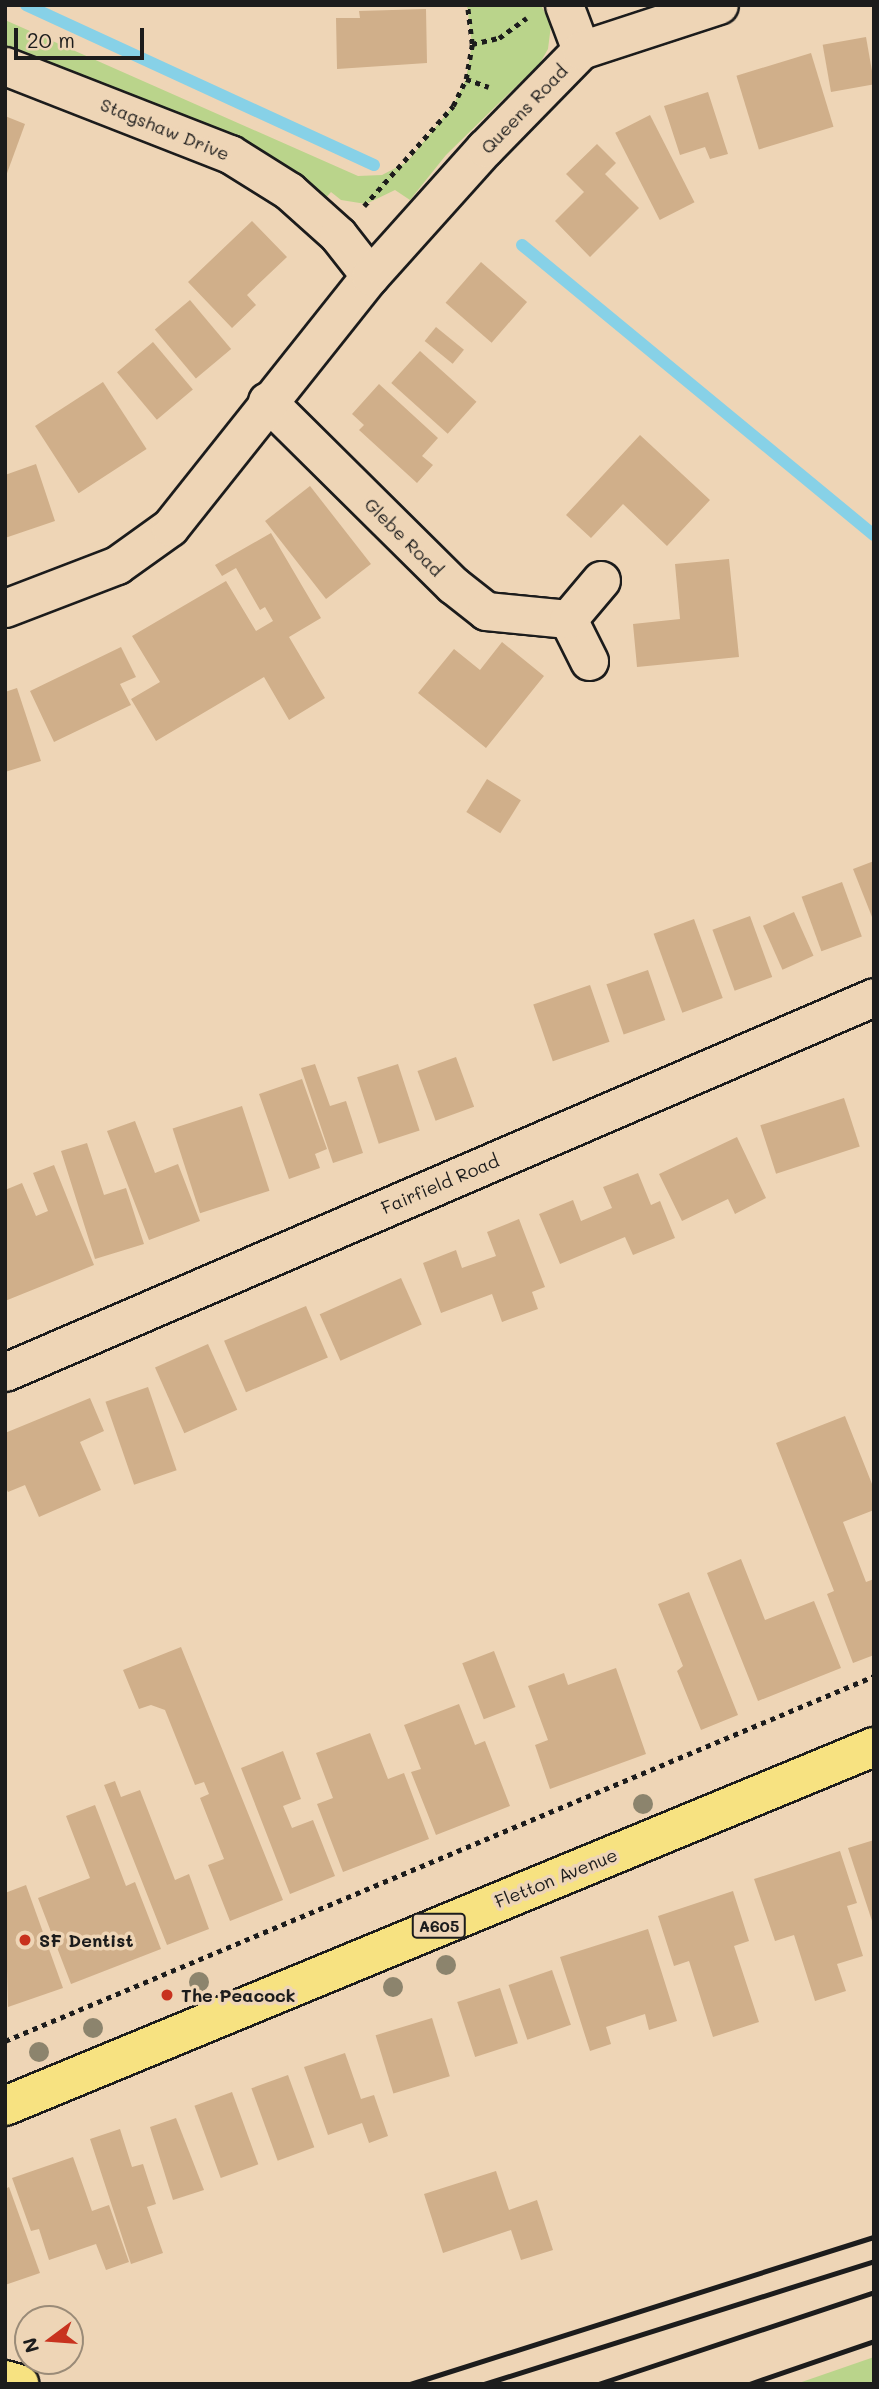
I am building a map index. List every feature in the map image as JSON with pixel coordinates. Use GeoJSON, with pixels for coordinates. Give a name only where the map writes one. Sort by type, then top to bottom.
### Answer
{"type":"FeatureCollection","features":[{"type":"Feature","properties":{"kind":"main road","name":"Fletton Avenue"},"geometry":{"type":"LineString","coordinates":[[5,2106],[874,1747]]}},
{"type":"Feature","properties":{"kind":"main road"},"geometry":{"type":"LineString","coordinates":[[5,2380],[19,2384]]}},
{"type":"Feature","properties":{"kind":"street","name":"Queens Road"},"geometry":{"type":"LineString","coordinates":[[370,276],[485,148],[581,50],[719,5]]}},
{"type":"Feature","properties":{"kind":"street"},"geometry":{"type":"LineString","coordinates":[[548,10],[581,50]]}},
{"type":"Feature","properties":{"kind":"street","name":"Stagshaw Drive"},"geometry":{"type":"LineString","coordinates":[[5,66],[230,154],[289,191],[338,235],[370,276]]}},
{"type":"Feature","properties":{"kind":"street"},"geometry":{"type":"LineString","coordinates":[[5,608],[117,565],[170,527],[267,401],[370,276]]}},
{"type":"Feature","properties":{"kind":"street","name":"Glebe Road"},"geometry":{"type":"LineString","coordinates":[[267,401],[453,585],[486,611],[568,619]]}},
{"type":"Feature","properties":{"kind":"street"},"geometry":{"type":"LineString","coordinates":[[589,661],[568,619],[601,580]]}},
{"type":"Feature","properties":{"kind":"street","name":"Fairfield Road"},"geometry":{"type":"LineString","coordinates":[[5,1371],[874,997]]}},
{"type":"Feature","properties":{"kind":"path"},"geometry":{"type":"LineString","coordinates":[[338,235],[453,106],[466,79],[472,44],[467,5]]}},
{"type":"Feature","properties":{"kind":"path"},"geometry":{"type":"LineString","coordinates":[[472,44],[499,38],[548,10]]}},
{"type":"Feature","properties":{"kind":"path"},"geometry":{"type":"LineString","coordinates":[[5,2042],[874,1676]]}},
{"type":"Feature","properties":{"kind":"green space"},"geometry":{"type":"Polygon","coordinates":[[[467,5],[541,5],[551,25],[548,49],[540,63],[446,155],[410,200],[395,190],[366,204],[341,200],[331,192],[324,200],[170,112],[5,45],[5,20],[358,176],[382,175],[407,162],[453,106],[466,79],[472,44],[467,5]]]}},
{"type":"Feature","properties":{"kind":"green space"},"geometry":{"type":"Polygon","coordinates":[[[874,2357],[874,2384],[796,2384],[874,2357]]]}},
{"type":"Feature","properties":{"kind":"building"},"geometry":{"type":"Polygon","coordinates":[[[426,9],[427,63],[337,69],[336,18],[360,18],[359,11],[426,9]]]}},
{"type":"Feature","properties":{"kind":"building"},"geometry":{"type":"Polygon","coordinates":[[[866,37],[874,84],[831,92],[823,45],[866,37]]]}},
{"type":"Feature","properties":{"kind":"building"},"geometry":{"type":"Polygon","coordinates":[[[811,53],[834,127],[759,149],[736,76],[811,53]]]}},
{"type":"Feature","properties":{"kind":"building"},"geometry":{"type":"Polygon","coordinates":[[[708,92],[728,154],[710,159],[705,147],[680,155],[664,106],[708,92]]]}},
{"type":"Feature","properties":{"kind":"building"},"geometry":{"type":"Polygon","coordinates":[[[650,115],[694,202],[660,220],[615,133],[650,115]]]}},
{"type":"Feature","properties":{"kind":"building"},"geometry":{"type":"Polygon","coordinates":[[[5,116],[25,124],[6,176],[5,176],[5,116]]]}},
{"type":"Feature","properties":{"kind":"building"},"geometry":{"type":"Polygon","coordinates":[[[597,144],[616,163],[605,174],[639,208],[590,257],[555,221],[584,192],[566,174],[597,144]]]}},
{"type":"Feature","properties":{"kind":"building"},"geometry":{"type":"Polygon","coordinates":[[[252,221],[287,257],[247,295],[256,305],[232,328],[188,282],[252,221]]]}},
{"type":"Feature","properties":{"kind":"building"},"geometry":{"type":"Polygon","coordinates":[[[481,262],[527,302],[492,343],[446,303],[481,262]]]}},
{"type":"Feature","properties":{"kind":"building"},"geometry":{"type":"Polygon","coordinates":[[[190,300],[231,349],[196,379],[155,330],[190,300]]]}},
{"type":"Feature","properties":{"kind":"building"},"geometry":{"type":"Polygon","coordinates":[[[436,327],[464,350],[453,364],[425,341],[436,327]]]}},
{"type":"Feature","properties":{"kind":"building"},"geometry":{"type":"Polygon","coordinates":[[[153,342],[193,389],[157,420],[117,372],[153,342]]]}},
{"type":"Feature","properties":{"kind":"building"},"geometry":{"type":"Polygon","coordinates":[[[420,351],[476,402],[448,434],[391,383],[420,351]]]}},
{"type":"Feature","properties":{"kind":"building"},"geometry":{"type":"Polygon","coordinates":[[[103,382],[147,449],[79,493],[35,426],[103,382]]]}},
{"type":"Feature","properties":{"kind":"building"},"geometry":{"type":"Polygon","coordinates":[[[379,384],[438,438],[422,456],[433,465],[417,483],[359,430],[364,425],[352,414],[379,384]]]}},
{"type":"Feature","properties":{"kind":"building"},"geometry":{"type":"Polygon","coordinates":[[[640,435],[710,500],[667,546],[623,504],[591,538],[566,515],[640,435]]]}},
{"type":"Feature","properties":{"kind":"building"},"geometry":{"type":"Polygon","coordinates":[[[36,464],[55,521],[5,538],[5,475],[36,464]]]}},
{"type":"Feature","properties":{"kind":"building"},"geometry":{"type":"Polygon","coordinates":[[[310,486],[371,564],[326,599],[265,521],[310,486]]]}},
{"type":"Feature","properties":{"kind":"building"},"geometry":{"type":"Polygon","coordinates":[[[271,533],[321,618],[289,637],[325,698],[289,720],[264,677],[156,741],[131,699],[160,682],[132,636],[226,581],[256,631],[273,621],[265,607],[260,610],[236,568],[222,576],[215,565],[271,533]]]}},
{"type":"Feature","properties":{"kind":"building"},"geometry":{"type":"Polygon","coordinates":[[[729,559],[739,657],[637,667],[633,624],[680,619],[675,564],[729,559]]]}},
{"type":"Feature","properties":{"kind":"building"},"geometry":{"type":"Polygon","coordinates":[[[502,642],[544,676],[486,748],[418,693],[454,649],[480,670],[502,642]]]}},
{"type":"Feature","properties":{"kind":"building"},"geometry":{"type":"Polygon","coordinates":[[[121,647],[136,677],[120,684],[131,705],[54,742],[30,691],[121,647]]]}},
{"type":"Feature","properties":{"kind":"building"},"geometry":{"type":"Polygon","coordinates":[[[17,688],[41,761],[5,772],[5,692],[17,688]]]}},
{"type":"Feature","properties":{"kind":"building"},"geometry":{"type":"Polygon","coordinates":[[[487,779],[521,800],[500,833],[466,812],[487,779]]]}},
{"type":"Feature","properties":{"kind":"building"},"geometry":{"type":"Polygon","coordinates":[[[874,861],[874,922],[853,869],[874,861]]]}},
{"type":"Feature","properties":{"kind":"building"},"geometry":{"type":"Polygon","coordinates":[[[842,882],[862,937],[821,951],[802,897],[842,882]]]}},
{"type":"Feature","properties":{"kind":"building"},"geometry":{"type":"Polygon","coordinates":[[[794,912],[814,956],[782,970],[763,926],[794,912]]]}},
{"type":"Feature","properties":{"kind":"building"},"geometry":{"type":"Polygon","coordinates":[[[750,916],[772,977],[735,991],[712,930],[750,916]]]}},
{"type":"Feature","properties":{"kind":"building"},"geometry":{"type":"Polygon","coordinates":[[[694,919],[723,998],[682,1013],[654,934],[694,919]]]}},
{"type":"Feature","properties":{"kind":"building"},"geometry":{"type":"Polygon","coordinates":[[[648,970],[665,1020],[624,1034],[606,984],[648,970]]]}},
{"type":"Feature","properties":{"kind":"building"},"geometry":{"type":"Polygon","coordinates":[[[590,985],[610,1042],[553,1061],[533,1005],[590,985]]]}},
{"type":"Feature","properties":{"kind":"building"},"geometry":{"type":"Polygon","coordinates":[[[456,1057],[474,1107],[436,1121],[417,1071],[456,1057]]]}},
{"type":"Feature","properties":{"kind":"building"},"geometry":{"type":"Polygon","coordinates":[[[315,1064],[330,1106],[346,1101],[363,1153],[333,1163],[301,1068],[315,1064]]]}},
{"type":"Feature","properties":{"kind":"building"},"geometry":{"type":"Polygon","coordinates":[[[398,1064],[420,1131],[379,1144],[357,1077],[398,1064]]]}},
{"type":"Feature","properties":{"kind":"building"},"geometry":{"type":"Polygon","coordinates":[[[302,1079],[327,1149],[315,1154],[320,1168],[289,1179],[259,1094],[302,1079]]]}},
{"type":"Feature","properties":{"kind":"building"},"geometry":{"type":"Polygon","coordinates":[[[844,1098],[860,1147],[776,1174],[760,1125],[844,1098]]]}},
{"type":"Feature","properties":{"kind":"building"},"geometry":{"type":"Polygon","coordinates":[[[242,1106],[270,1191],[200,1213],[173,1129],[242,1106]]]}},
{"type":"Feature","properties":{"kind":"building"},"geometry":{"type":"Polygon","coordinates":[[[135,1121],[155,1173],[178,1164],[200,1221],[149,1240],[107,1131],[135,1121]]]}},
{"type":"Feature","properties":{"kind":"building"},"geometry":{"type":"Polygon","coordinates":[[[737,1137],[766,1198],[735,1214],[728,1199],[682,1221],[659,1174],[737,1137]]]}},
{"type":"Feature","properties":{"kind":"building"},"geometry":{"type":"Polygon","coordinates":[[[87,1143],[104,1195],[126,1188],[144,1244],[95,1259],[61,1151],[87,1143]]]}},
{"type":"Feature","properties":{"kind":"building"},"geometry":{"type":"Polygon","coordinates":[[[54,1165],[94,1265],[5,1301],[5,1190],[22,1183],[36,1216],[48,1211],[33,1173],[54,1165]]]}},
{"type":"Feature","properties":{"kind":"building"},"geometry":{"type":"Polygon","coordinates":[[[638,1173],[651,1205],[660,1201],[675,1238],[633,1255],[625,1237],[560,1264],[539,1214],[573,1200],[581,1221],[612,1208],[603,1187],[638,1173]]]}},
{"type":"Feature","properties":{"kind":"building"},"geometry":{"type":"Polygon","coordinates":[[[519,1219],[545,1287],[532,1292],[538,1309],[502,1322],[492,1294],[441,1313],[423,1263],[456,1250],[462,1268],[496,1256],[487,1232],[519,1219]]]}},
{"type":"Feature","properties":{"kind":"building"},"geometry":{"type":"Polygon","coordinates":[[[401,1278],[422,1325],[340,1361],[320,1314],[401,1278]]]}},
{"type":"Feature","properties":{"kind":"building"},"geometry":{"type":"Polygon","coordinates":[[[306,1306],[328,1358],[246,1392],[224,1341],[306,1306]]]}},
{"type":"Feature","properties":{"kind":"building"},"geometry":{"type":"Polygon","coordinates":[[[208,1344],[237,1410],[184,1433],[155,1368],[208,1344]]]}},
{"type":"Feature","properties":{"kind":"building"},"geometry":{"type":"Polygon","coordinates":[[[148,1387],[177,1470],[134,1485],[105,1402],[148,1387]]]}},
{"type":"Feature","properties":{"kind":"building"},"geometry":{"type":"Polygon","coordinates":[[[90,1398],[104,1431],[80,1442],[101,1490],[39,1517],[25,1485],[8,1492],[5,1486],[5,1433],[90,1398]]]}},
{"type":"Feature","properties":{"kind":"building"},"geometry":{"type":"Polygon","coordinates":[[[845,1416],[874,1489],[874,1510],[843,1522],[866,1582],[874,1579],[874,1655],[853,1663],[827,1594],[834,1591],[776,1443],[845,1416]]]}},
{"type":"Feature","properties":{"kind":"building"},"geometry":{"type":"Polygon","coordinates":[[[741,1559],[765,1620],[814,1601],[841,1668],[758,1701],[707,1573],[741,1559]]]}},
{"type":"Feature","properties":{"kind":"building"},"geometry":{"type":"Polygon","coordinates":[[[689,1592],[738,1715],[701,1730],[677,1671],[683,1666],[658,1604],[689,1592]]]}},
{"type":"Feature","properties":{"kind":"building"},"geometry":{"type":"Polygon","coordinates":[[[181,1647],[283,1900],[230,1921],[208,1865],[224,1859],[200,1798],[209,1794],[204,1782],[195,1785],[165,1710],[151,1705],[139,1709],[123,1670],[181,1647]]]}},
{"type":"Feature","properties":{"kind":"building"},"geometry":{"type":"Polygon","coordinates":[[[494,1651],[516,1707],[484,1719],[462,1663],[494,1651]]]}},
{"type":"Feature","properties":{"kind":"building"},"geometry":{"type":"Polygon","coordinates":[[[616,1668],[646,1754],[550,1789],[535,1745],[548,1740],[528,1686],[564,1673],[568,1685],[616,1668]]]}},
{"type":"Feature","properties":{"kind":"building"},"geometry":{"type":"Polygon","coordinates":[[[459,1704],[475,1745],[485,1741],[510,1806],[436,1835],[411,1772],[421,1769],[404,1725],[459,1704]]]}},
{"type":"Feature","properties":{"kind":"building"},"geometry":{"type":"Polygon","coordinates":[[[370,1733],[388,1779],[404,1773],[429,1839],[343,1872],[317,1804],[333,1798],[316,1753],[370,1733]]]}},
{"type":"Feature","properties":{"kind":"building"},"geometry":{"type":"Polygon","coordinates":[[[283,1751],[301,1799],[283,1806],[292,1828],[313,1820],[335,1876],[290,1894],[241,1768],[283,1751]]]}},
{"type":"Feature","properties":{"kind":"building"},"geometry":{"type":"Polygon","coordinates":[[[115,1781],[121,1797],[140,1790],[175,1880],[189,1874],[209,1929],[167,1945],[104,1785],[115,1781]]]}},
{"type":"Feature","properties":{"kind":"building"},"geometry":{"type":"Polygon","coordinates":[[[95,1805],[126,1886],[135,1882],[161,1949],[71,1984],[38,1898],[90,1878],[66,1816],[95,1805]]]}},
{"type":"Feature","properties":{"kind":"building"},"geometry":{"type":"Polygon","coordinates":[[[874,1840],[874,1924],[873,1924],[848,1848],[874,1840]]]}},
{"type":"Feature","properties":{"kind":"building"},"geometry":{"type":"Polygon","coordinates":[[[840,1851],[857,1903],[847,1906],[863,1956],[837,1964],[846,1991],[815,2001],[794,1935],[775,1941],[754,1879],[840,1851]]]}},
{"type":"Feature","properties":{"kind":"building","name":"SF Dentist"},"geometry":{"type":"Polygon","coordinates":[[[26,1885],[63,1988],[8,2007],[5,1893],[26,1885]]]}},
{"type":"Feature","properties":{"kind":"building"},"geometry":{"type":"Polygon","coordinates":[[[733,1891],[749,1941],[734,1946],[759,2022],[713,2037],[689,1961],[674,1966],[658,1916],[733,1891]]]}},
{"type":"Feature","properties":{"kind":"building"},"geometry":{"type":"Polygon","coordinates":[[[648,1929],[677,2021],[649,2030],[645,2014],[606,2027],[611,2044],[590,2051],[560,1957],[648,1929]]]}},
{"type":"Feature","properties":{"kind":"building"},"geometry":{"type":"Polygon","coordinates":[[[552,1970],[571,2025],[527,2040],[509,1985],[552,1970]]]}},
{"type":"Feature","properties":{"kind":"building"},"geometry":{"type":"Polygon","coordinates":[[[500,1988],[518,2043],[475,2057],[457,2002],[500,1988]]]}},
{"type":"Feature","properties":{"kind":"building"},"geometry":{"type":"Polygon","coordinates":[[[432,2018],[450,2076],[393,2094],[376,2035],[432,2018]]]}},
{"type":"Feature","properties":{"kind":"building"},"geometry":{"type":"Polygon","coordinates":[[[345,2053],[361,2099],[374,2095],[388,2136],[369,2143],[362,2123],[328,2135],[304,2067],[345,2053]]]}},
{"type":"Feature","properties":{"kind":"building"},"geometry":{"type":"Polygon","coordinates":[[[288,2075],[314,2147],[278,2161],[251,2088],[288,2075]]]}},
{"type":"Feature","properties":{"kind":"building"},"geometry":{"type":"Polygon","coordinates":[[[232,2092],[258,2164],[221,2178],[194,2106],[232,2092]]]}},
{"type":"Feature","properties":{"kind":"building"},"geometry":{"type":"Polygon","coordinates":[[[176,2118],[204,2190],[173,2200],[150,2127],[176,2118]]]}},
{"type":"Feature","properties":{"kind":"building"},"geometry":{"type":"Polygon","coordinates":[[[120,2129],[132,2167],[143,2164],[156,2204],[147,2207],[163,2253],[131,2264],[90,2139],[120,2129]]]}},
{"type":"Feature","properties":{"kind":"building"},"geometry":{"type":"Polygon","coordinates":[[[73,2157],[92,2211],[109,2205],[129,2262],[106,2270],[96,2244],[49,2260],[39,2229],[31,2231],[12,2178],[73,2157]]]}},
{"type":"Feature","properties":{"kind":"building"},"geometry":{"type":"Polygon","coordinates":[[[496,2171],[509,2210],[537,2200],[553,2250],[521,2260],[511,2230],[443,2253],[424,2194],[496,2171]]]}},
{"type":"Feature","properties":{"kind":"building"},"geometry":{"type":"Polygon","coordinates":[[[9,2187],[40,2273],[5,2285],[5,2189],[9,2187]]]}},
{"type":"Feature","properties":{"kind":"waterway"},"geometry":{"type":"LineString","coordinates":[[26,5],[374,165]]}},
{"type":"Feature","properties":{"kind":"waterway"},"geometry":{"type":"LineString","coordinates":[[522,245],[874,535]]}},
{"type":"Feature","properties":{"kind":"railway"},"geometry":{"type":"LineString","coordinates":[[410,2384],[874,2237]]}},
{"type":"Feature","properties":{"kind":"railway"},"geometry":{"type":"LineString","coordinates":[[484,2384],[874,2261]]}},
{"type":"Feature","properties":{"kind":"railway"},"geometry":{"type":"LineString","coordinates":[[598,2384],[874,2292]]}},
{"type":"Feature","properties":{"kind":"railway"},"geometry":{"type":"LineString","coordinates":[[749,2384],[874,2341]]}},
{"type":"Feature","properties":{"kind":"place","name":"SF Dentist"},"geometry":{"type":"Point","coordinates":[25,1940]}},
{"type":"Feature","properties":{"kind":"place","name":"The Peacock"},"geometry":{"type":"Point","coordinates":[167,1995]}}]}
